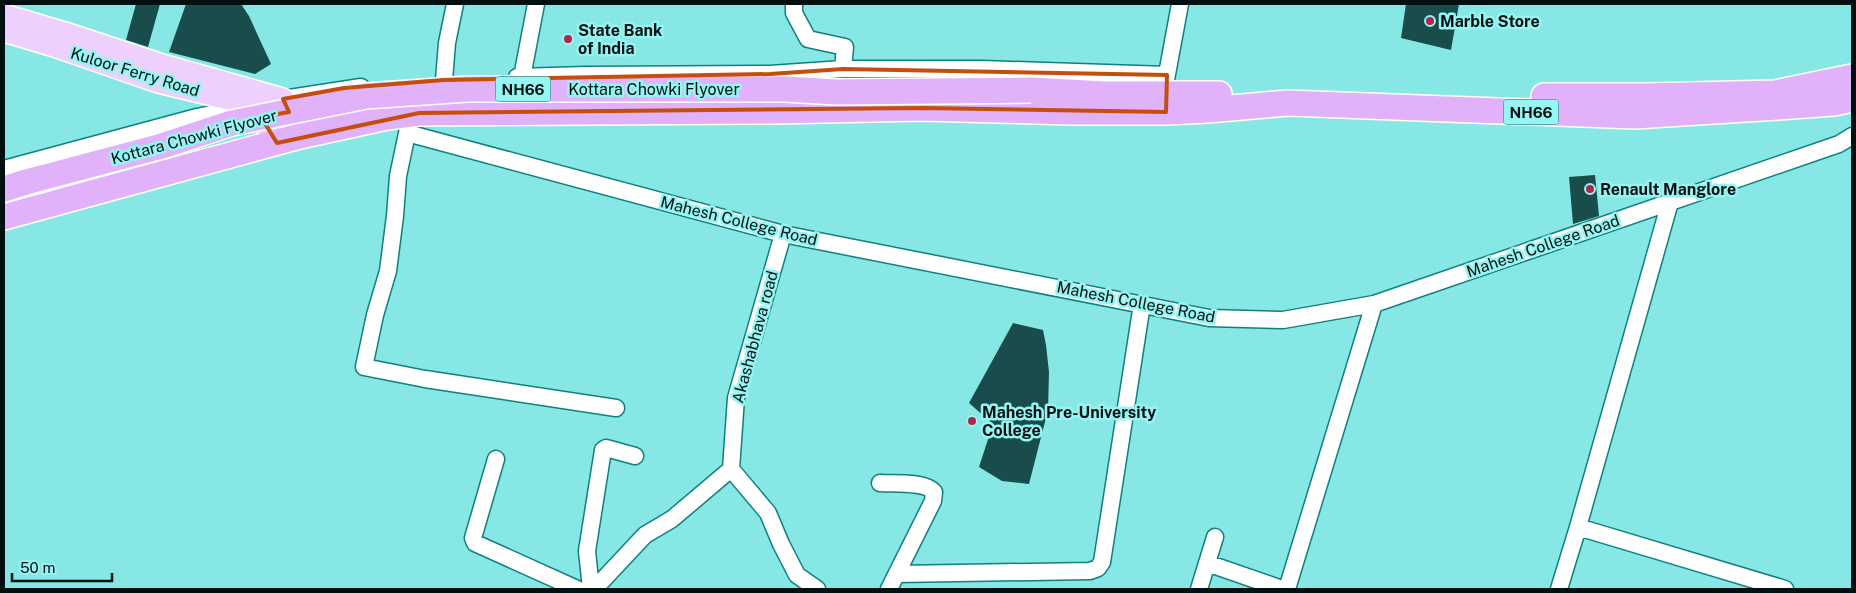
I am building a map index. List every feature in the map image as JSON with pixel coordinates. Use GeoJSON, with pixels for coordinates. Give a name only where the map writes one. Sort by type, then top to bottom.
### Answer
{"type":"FeatureCollection","features":[{"type":"Feature","properties":{"kind":"highway","name":"NH66"},"geometry":{"type":"LineString","coordinates":[[4,217],[289,139],[387,117],[409,124],[579,112],[921,108],[1070,112],[1166,94],[1301,91],[1646,96],[1774,92],[1852,76]]}},
{"type":"Feature","properties":{"kind":"highway","name":"Kottara Chowki Flyover"},"geometry":{"type":"LineString","coordinates":[[15,185],[162,146],[232,124],[366,96],[467,89],[784,89],[836,92],[1030,90],[1105,94],[1166,94]]}},
{"type":"Feature","properties":{"kind":"highway","name":"NH66"},"geometry":{"type":"LineString","coordinates":[[1166,94],[1208,110],[1288,103],[1635,116],[1797,106],[1834,103],[1852,99]]}},
{"type":"Feature","properties":{"kind":"main road","name":"Kuloor Ferry Road"},"geometry":{"type":"LineString","coordinates":[[4,15],[159,64],[283,98]]}},
{"type":"Feature","properties":{"kind":"main road","name":"Kuloor Ferry Road"},"geometry":{"type":"LineString","coordinates":[[4,32],[54,46],[158,82],[254,105]]}},
{"type":"Feature","properties":{"kind":"main road"},"geometry":{"type":"LineString","coordinates":[[283,98],[289,139]]}},
{"type":"Feature","properties":{"kind":"main road"},"geometry":{"type":"LineString","coordinates":[[254,105],[289,139]]}},
{"type":"Feature","properties":{"kind":"street"},"geometry":{"type":"LineString","coordinates":[[444,80],[447,43],[455,4]]}},
{"type":"Feature","properties":{"kind":"street"},"geometry":{"type":"LineString","coordinates":[[522,77],[536,4]]}},
{"type":"Feature","properties":{"kind":"street"},"geometry":{"type":"LineString","coordinates":[[794,4],[794,13],[808,39],[845,47],[843,69]]}},
{"type":"Feature","properties":{"kind":"street"},"geometry":{"type":"LineString","coordinates":[[4,170],[197,117],[283,98],[344,88],[444,80],[586,74],[770,74],[843,69],[982,68],[1166,94],[1180,4]]}},
{"type":"Feature","properties":{"kind":"street"},"geometry":{"type":"LineString","coordinates":[[409,124],[398,176],[388,271],[375,315],[364,367],[425,379],[616,408]]}},
{"type":"Feature","properties":{"kind":"street","name":"Mahesh College Road"},"geometry":{"type":"LineString","coordinates":[[409,124],[783,234],[1209,318],[1283,320],[1374,304],[1839,144],[1852,136]]}},
{"type":"Feature","properties":{"kind":"street"},"geometry":{"type":"LineString","coordinates":[[1559,589],[1670,202]]}},
{"type":"Feature","properties":{"kind":"street","name":"Akashabhava road"},"geometry":{"type":"LineString","coordinates":[[731,469],[736,398],[783,234]]}},
{"type":"Feature","properties":{"kind":"street"},"geometry":{"type":"LineString","coordinates":[[897,574],[1090,572],[1098,568],[1102,562],[1142,304]]}},
{"type":"Feature","properties":{"kind":"street"},"geometry":{"type":"LineString","coordinates":[[1287,589],[1374,304]]}},
{"type":"Feature","properties":{"kind":"street"},"geometry":{"type":"LineString","coordinates":[[591,589],[587,551],[603,450],[606,448],[635,456]]}},
{"type":"Feature","properties":{"kind":"street"},"geometry":{"type":"LineString","coordinates":[[496,459],[473,538],[476,544],[577,589]]}},
{"type":"Feature","properties":{"kind":"street"},"geometry":{"type":"LineString","coordinates":[[596,589],[645,535],[672,519],[731,469],[768,513],[797,575],[817,589]]}},
{"type":"Feature","properties":{"kind":"street"},"geometry":{"type":"LineString","coordinates":[[880,483],[922,485],[934,492],[933,501],[889,589]]}},
{"type":"Feature","properties":{"kind":"street"},"geometry":{"type":"LineString","coordinates":[[1578,527],[1785,589]]}},
{"type":"Feature","properties":{"kind":"street"},"geometry":{"type":"LineString","coordinates":[[1199,589],[1215,537]]}},
{"type":"Feature","properties":{"kind":"street"},"geometry":{"type":"LineString","coordinates":[[1207,563],[1282,589]]}},
{"type":"Feature","properties":{"kind":"highlighted area"},"geometry":{"type":"Polygon","coordinates":[[[843,69],[1167,75],[1166,112],[921,108],[419,113],[277,143],[261,117],[289,112],[283,99],[344,88],[444,80],[770,74],[843,69]]]}},
{"type":"Feature","properties":{"kind":"building"},"geometry":{"type":"Polygon","coordinates":[[[136,4],[160,4],[148,47],[126,40],[136,4]]]}},
{"type":"Feature","properties":{"kind":"building"},"geometry":{"type":"Polygon","coordinates":[[[186,4],[241,4],[249,16],[271,64],[255,74],[169,52],[186,4]]]}},
{"type":"Feature","properties":{"kind":"building","name":"Marble Store"},"geometry":{"type":"Polygon","coordinates":[[[1406,4],[1459,4],[1451,50],[1401,38],[1406,4]]]}},
{"type":"Feature","properties":{"kind":"building"},"geometry":{"type":"Polygon","coordinates":[[[1595,175],[1599,216],[1573,224],[1569,177],[1595,175]]]}},
{"type":"Feature","properties":{"kind":"building"},"geometry":{"type":"Polygon","coordinates":[[[1013,323],[1043,330],[1049,372],[1048,410],[1029,484],[1002,481],[979,467],[993,424],[969,403],[1013,323]]]}},
{"type":"Feature","properties":{"kind":"place","name":"Marble Store"},"geometry":{"type":"Point","coordinates":[1430,21]}},
{"type":"Feature","properties":{"kind":"place","name":"State Bank of India"},"geometry":{"type":"Point","coordinates":[568,39]}},
{"type":"Feature","properties":{"kind":"place","name":"Renault Manglore"},"geometry":{"type":"Point","coordinates":[1590,189]}},
{"type":"Feature","properties":{"kind":"place","name":"Mahesh Pre-University College"},"geometry":{"type":"Point","coordinates":[972,421]}}]}
